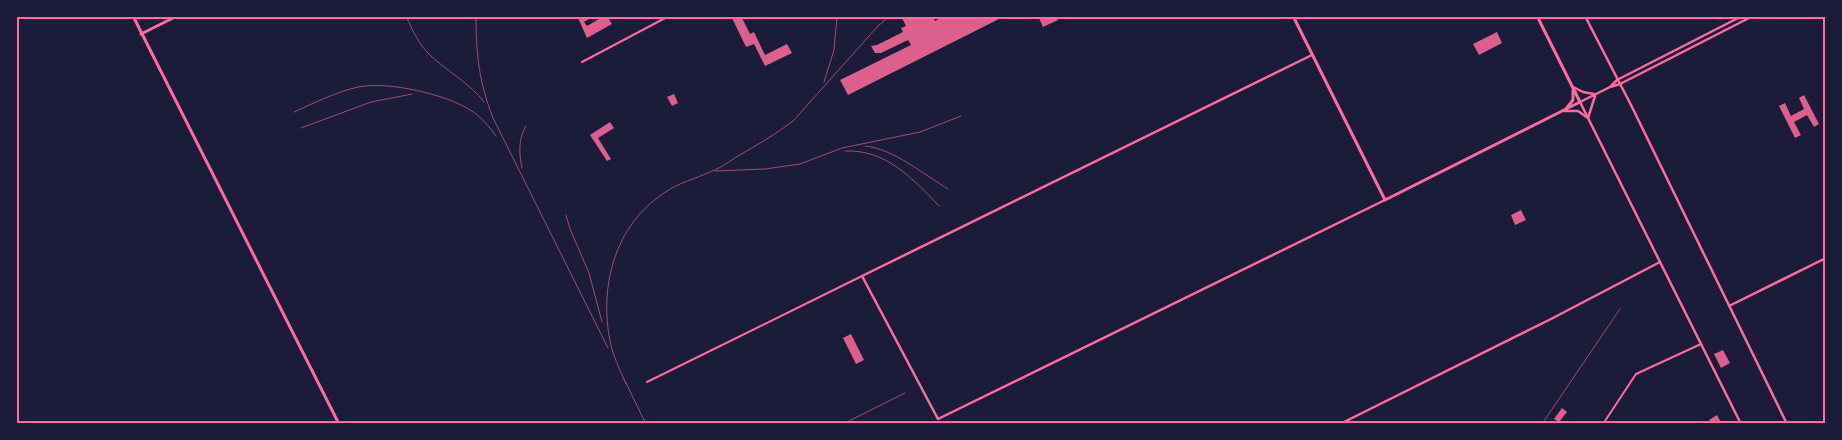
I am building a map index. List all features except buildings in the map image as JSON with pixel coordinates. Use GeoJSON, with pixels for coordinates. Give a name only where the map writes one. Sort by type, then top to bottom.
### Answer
{"type":"FeatureCollection","features":[{"type":"Feature","properties":{"kind":"main road"},"geometry":{"type":"LineString","coordinates":[[133,16],[339,424]]}},
{"type":"Feature","properties":{"kind":"main road"},"geometry":{"type":"LineString","coordinates":[[142,34],[177,16]]}},
{"type":"Feature","properties":{"kind":"main road"},"geometry":{"type":"LineString","coordinates":[[1293,16],[1385,200],[1580,102],[1537,16]]}},
{"type":"Feature","properties":{"kind":"main road"},"geometry":{"type":"LineString","coordinates":[[1564,111],[1573,100],[1572,86]]}},
{"type":"Feature","properties":{"kind":"street"},"geometry":{"type":"LineString","coordinates":[[582,62],[669,16]]}},
{"type":"Feature","properties":{"kind":"street"},"geometry":{"type":"LineString","coordinates":[[1585,16],[1787,424]]}},
{"type":"Feature","properties":{"kind":"street"},"geometry":{"type":"LineString","coordinates":[[1740,424],[1580,102],[1595,95],[1617,80],[1742,16]]}},
{"type":"Feature","properties":{"kind":"street"},"geometry":{"type":"LineString","coordinates":[[1610,86],[1620,84],[1753,16]]}},
{"type":"Feature","properties":{"kind":"street"},"geometry":{"type":"LineString","coordinates":[[647,382],[1312,55]]}},
{"type":"Feature","properties":{"kind":"street"},"geometry":{"type":"LineString","coordinates":[[1572,86],[1583,92],[1595,95]]}},
{"type":"Feature","properties":{"kind":"street"},"geometry":{"type":"LineString","coordinates":[[1588,118],[1595,95]]}},
{"type":"Feature","properties":{"kind":"street"},"geometry":{"type":"LineString","coordinates":[[1564,111],[1578,111],[1588,118]]}},
{"type":"Feature","properties":{"kind":"street"},"geometry":{"type":"LineString","coordinates":[[862,276],[938,420],[1385,200]]}},
{"type":"Feature","properties":{"kind":"street"},"geometry":{"type":"LineString","coordinates":[[1729,306],[1826,258]]}},
{"type":"Feature","properties":{"kind":"street"},"geometry":{"type":"LineString","coordinates":[[1340,424],[1551,319],[1660,262]]}},
{"type":"Feature","properties":{"kind":"street"},"geometry":{"type":"LineString","coordinates":[[1604,424],[1636,374],[1701,344]]}},
{"type":"Feature","properties":{"kind":"railway"},"geometry":{"type":"LineString","coordinates":[[406,16],[417,38],[427,52],[466,83],[484,102]]}},
{"type":"Feature","properties":{"kind":"railway"},"geometry":{"type":"LineString","coordinates":[[476,16],[479,68],[484,92],[493,118],[608,348]]}},
{"type":"Feature","properties":{"kind":"railway"},"geometry":{"type":"LineString","coordinates":[[824,82],[834,50],[837,16]]}},
{"type":"Feature","properties":{"kind":"railway"},"geometry":{"type":"LineString","coordinates":[[626,384],[610,341],[607,299],[609,278],[614,258],[622,239],[633,222],[647,206],[670,189],[722,166],[793,121],[878,26],[890,16]]}},
{"type":"Feature","properties":{"kind":"railway"},"geometry":{"type":"LineString","coordinates":[[294,112],[333,95],[358,87],[400,87],[432,94],[461,105],[479,116],[496,136]]}},
{"type":"Feature","properties":{"kind":"railway"},"geometry":{"type":"LineString","coordinates":[[301,128],[371,102],[412,94]]}},
{"type":"Feature","properties":{"kind":"railway"},"geometry":{"type":"LineString","coordinates":[[715,171],[765,169],[800,164],[842,148],[920,132],[961,116]]}},
{"type":"Feature","properties":{"kind":"railway"},"geometry":{"type":"LineString","coordinates":[[522,168],[520,147],[523,131],[526,126]]}},
{"type":"Feature","properties":{"kind":"railway"},"geometry":{"type":"LineString","coordinates":[[865,146],[897,157],[948,189]]}},
{"type":"Feature","properties":{"kind":"railway"},"geometry":{"type":"LineString","coordinates":[[845,151],[860,152],[886,160],[909,176],[939,206]]}},
{"type":"Feature","properties":{"kind":"railway"},"geometry":{"type":"LineString","coordinates":[[566,215],[589,273],[602,322]]}},
{"type":"Feature","properties":{"kind":"railway"},"geometry":{"type":"LineString","coordinates":[[1542,424],[1620,309]]}},
{"type":"Feature","properties":{"kind":"railway"},"geometry":{"type":"LineString","coordinates":[[624,379],[646,424]]}},
{"type":"Feature","properties":{"kind":"railway"},"geometry":{"type":"LineString","coordinates":[[843,424],[905,393]]}}]}
